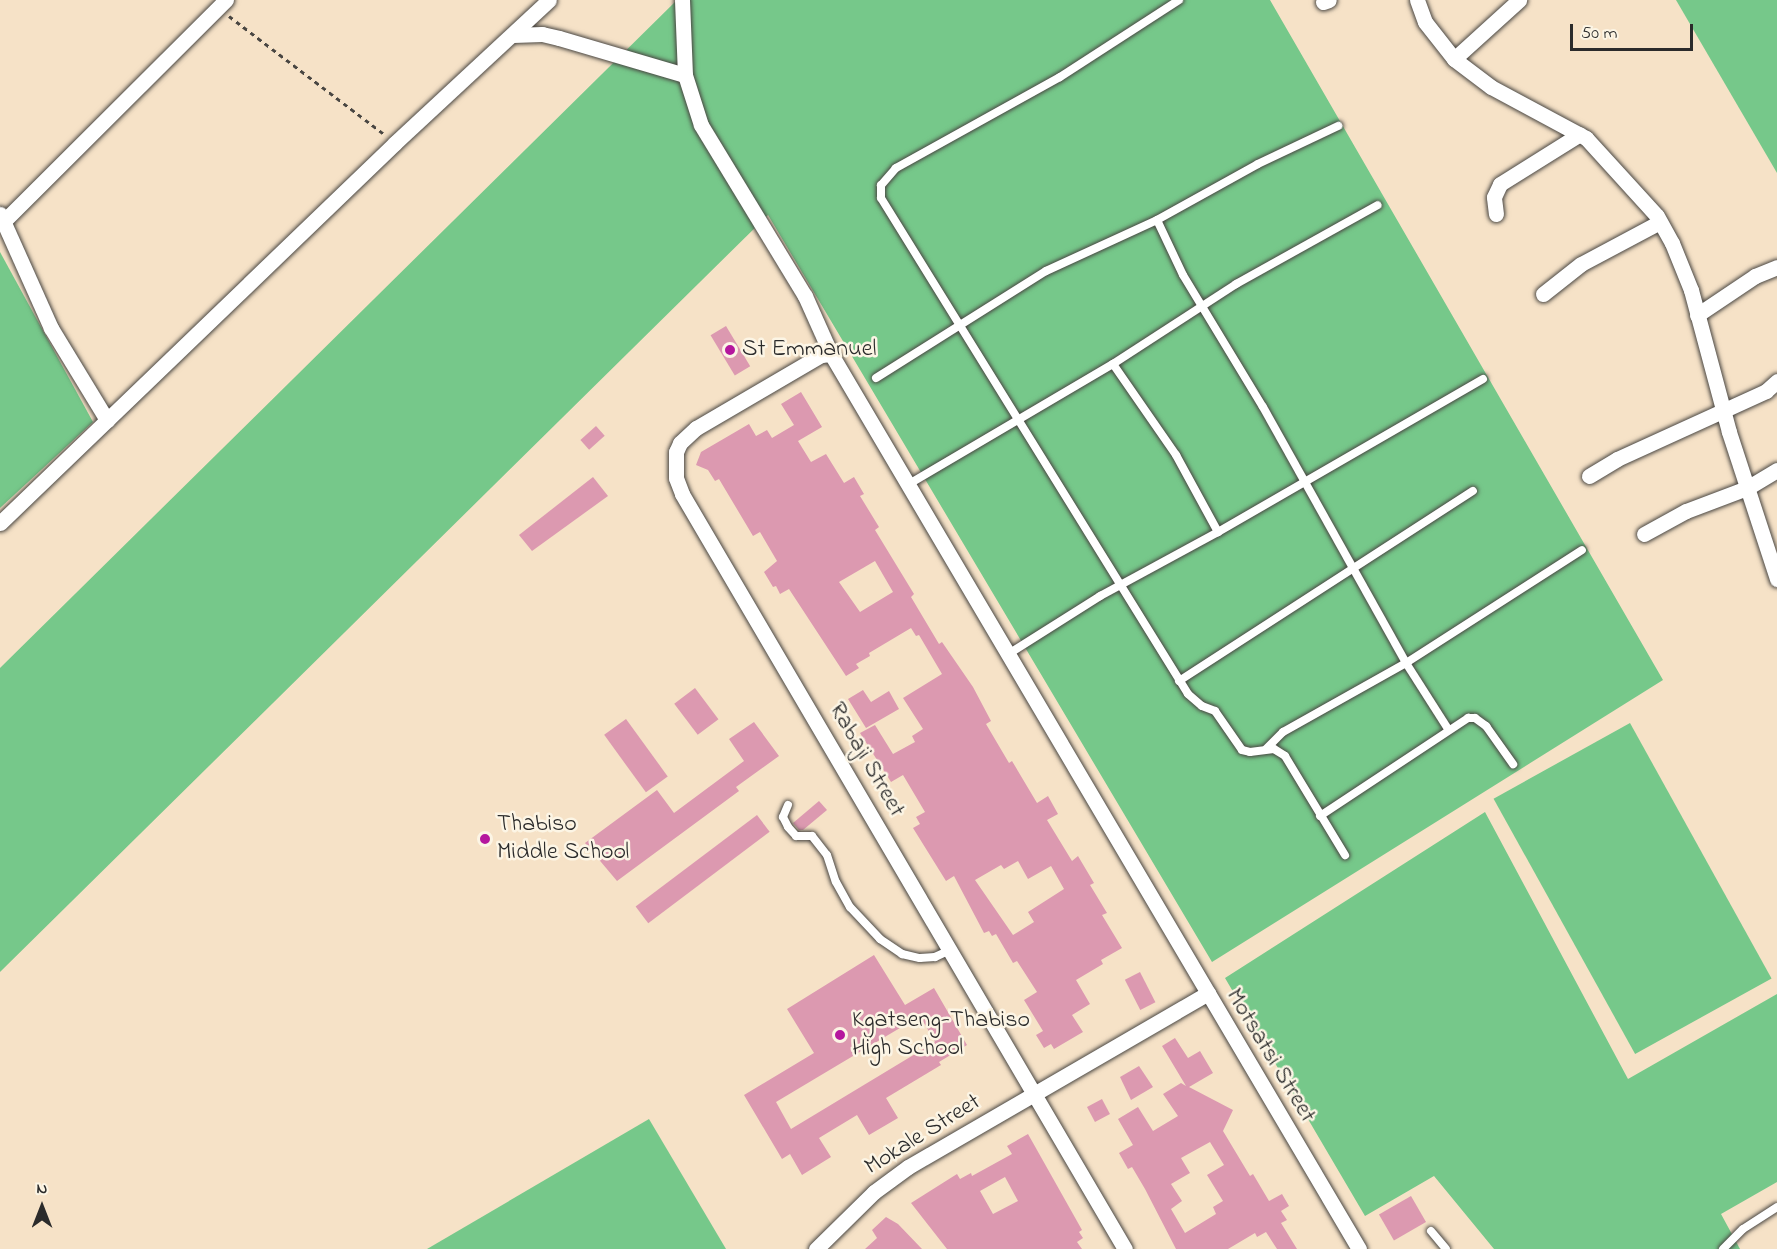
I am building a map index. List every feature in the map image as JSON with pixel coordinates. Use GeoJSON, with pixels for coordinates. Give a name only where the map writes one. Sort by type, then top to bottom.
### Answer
{"type":"FeatureCollection","features":[{"type":"Feature","properties":{"kind":"street"},"geometry":{"type":"LineString","coordinates":[[0,523],[395,143],[549,0]]}},
{"type":"Feature","properties":{"kind":"street"},"geometry":{"type":"LineString","coordinates":[[682,0],[685,75],[701,125],[805,296],[831,354],[1010,653],[1208,993]]}},
{"type":"Feature","properties":{"kind":"street"},"geometry":{"type":"LineString","coordinates":[[1416,0],[1425,22],[1454,59],[1491,87],[1580,134],[1597,148],[1660,222],[1687,281],[1723,412],[1776,571]]}},
{"type":"Feature","properties":{"kind":"street"},"geometry":{"type":"LineString","coordinates":[[1454,59],[1519,0]]}},
{"type":"Feature","properties":{"kind":"street"},"geometry":{"type":"LineString","coordinates":[[107,420],[51,328],[2,217],[222,4]]}},
{"type":"Feature","properties":{"kind":"street"},"geometry":{"type":"LineString","coordinates":[[513,34],[542,34],[559,38],[685,75]]}},
{"type":"Feature","properties":{"kind":"street"},"geometry":{"type":"LineString","coordinates":[[1496,214],[1494,197],[1500,184],[1580,134]]}},
{"type":"Feature","properties":{"kind":"street"},"geometry":{"type":"LineString","coordinates":[[1542,294],[1581,264],[1660,222]]}},
{"type":"Feature","properties":{"kind":"street"},"geometry":{"type":"LineString","coordinates":[[1697,315],[1755,276],[1777,267]]}},
{"type":"Feature","properties":{"kind":"street","name":"Rabaji Street"},"geometry":{"type":"LineString","coordinates":[[831,354],[821,355],[696,428],[680,443],[676,452],[676,478],[682,494],[1036,1093],[1125,1249]]}},
{"type":"Feature","properties":{"kind":"street"},"geometry":{"type":"LineString","coordinates":[[1589,476],[1626,455],[1766,391],[1777,381]]}},
{"type":"Feature","properties":{"kind":"street"},"geometry":{"type":"LineString","coordinates":[[1644,534],[1686,511],[1747,488],[1777,470]]}},
{"type":"Feature","properties":{"kind":"street","name":"Motsatsi Street"},"geometry":{"type":"LineString","coordinates":[[1036,1093],[1208,993],[1359,1249]]}},
{"type":"Feature","properties":{"kind":"street","name":"Mokale Street"},"geometry":{"type":"LineString","coordinates":[[816,1249],[874,1192],[908,1167],[1036,1093]]}},
{"type":"Feature","properties":{"kind":"lane"},"geometry":{"type":"LineString","coordinates":[[1179,0],[1060,76],[896,168],[884,179],[880,192],[883,202],[1179,681],[1202,706],[1215,711],[1239,748],[1250,752],[1266,749],[1279,750],[1285,756],[1345,855]]}},
{"type":"Feature","properties":{"kind":"lane"},"geometry":{"type":"LineString","coordinates":[[876,378],[1046,271],[1156,220],[1258,164],[1338,126]]}},
{"type":"Feature","properties":{"kind":"lane"},"geometry":{"type":"LineString","coordinates":[[909,484],[1113,364],[1236,284],[1378,205]]}},
{"type":"Feature","properties":{"kind":"lane"},"geometry":{"type":"LineString","coordinates":[[1156,220],[1183,275],[1305,482],[1406,663],[1448,729]]}},
{"type":"Feature","properties":{"kind":"lane"},"geometry":{"type":"LineString","coordinates":[[1113,364],[1176,455],[1218,532]]}},
{"type":"Feature","properties":{"kind":"lane"},"geometry":{"type":"LineString","coordinates":[[1010,653],[1120,585],[1218,532],[1483,379]]}},
{"type":"Feature","properties":{"kind":"lane"},"geometry":{"type":"LineString","coordinates":[[1179,681],[1473,491]]}},
{"type":"Feature","properties":{"kind":"lane"},"geometry":{"type":"LineString","coordinates":[[1266,749],[1283,732],[1406,663],[1582,550]]}},
{"type":"Feature","properties":{"kind":"lane"},"geometry":{"type":"LineString","coordinates":[[1320,816],[1465,719],[1479,720],[1513,764]]}},
{"type":"Feature","properties":{"kind":"lane"},"geometry":{"type":"LineString","coordinates":[[788,805],[783,817],[788,827],[796,836],[812,836],[827,855],[836,882],[850,907],[880,939],[902,954],[920,958],[935,957],[951,949]]}},
{"type":"Feature","properties":{"kind":"lane"},"geometry":{"type":"LineString","coordinates":[[1727,1247],[1743,1229],[1777,1207]]}},
{"type":"Feature","properties":{"kind":"lane"},"geometry":{"type":"LineString","coordinates":[[1431,1231],[1446,1249]]}},
{"type":"Feature","properties":{"kind":"path"},"geometry":{"type":"LineString","coordinates":[[222,4],[395,143]]}},
{"type":"Feature","properties":{"kind":"green space"},"geometry":{"type":"Polygon","coordinates":[[[677,0],[1270,0],[1663,680],[1212,962],[768,215],[0,972],[0,668],[677,0]]]}},
{"type":"Feature","properties":{"kind":"green space"},"geometry":{"type":"Polygon","coordinates":[[[1676,0],[1777,0],[1777,173],[1676,0]]]}},
{"type":"Feature","properties":{"kind":"green space"},"geometry":{"type":"Polygon","coordinates":[[[0,252],[93,422],[0,508],[0,252]]]}},
{"type":"Feature","properties":{"kind":"green space"},"geometry":{"type":"Polygon","coordinates":[[[1630,723],[1772,978],[1635,1054],[1494,799],[1630,723]]]}},
{"type":"Feature","properties":{"kind":"green space"},"geometry":{"type":"Polygon","coordinates":[[[1485,812],[1628,1079],[1777,994],[1777,1182],[1721,1214],[1740,1249],[1494,1249],[1434,1176],[1365,1216],[1225,978],[1485,812]]]}},
{"type":"Feature","properties":{"kind":"green space"},"geometry":{"type":"Polygon","coordinates":[[[649,1119],[726,1249],[427,1249],[649,1119]]]}},
{"type":"Feature","properties":{"kind":"building","name":"St Emmanuel"},"geometry":{"type":"Polygon","coordinates":[[[726,326],[750,366],[735,376],[711,335],[726,326]]]}},
{"type":"Feature","properties":{"kind":"building"},"geometry":{"type":"Polygon","coordinates":[[[801,392],[822,427],[798,441],[811,462],[826,454],[844,483],[854,477],[864,494],[860,496],[879,527],[875,530],[914,594],[911,597],[939,644],[942,642],[973,687],[991,721],[986,724],[1009,763],[1012,761],[1037,803],[1048,796],[1058,814],[1047,820],[1072,861],[1078,856],[1094,883],[1090,885],[1107,913],[1102,915],[1122,948],[1101,960],[1103,964],[1076,980],[1090,1004],[1072,1015],[1083,1032],[1054,1049],[1051,1044],[1044,1048],[1036,1035],[1043,1031],[1024,1000],[1037,992],[1017,961],[1013,963],[996,934],[992,936],[989,931],[984,933],[954,876],[946,881],[913,828],[920,824],[916,817],[925,812],[903,775],[891,782],[860,733],[875,725],[893,754],[915,742],[912,736],[923,729],[903,698],[942,674],[919,635],[916,636],[911,628],[869,653],[870,656],[856,664],[859,668],[846,676],[789,589],[780,594],[764,572],[777,561],[760,532],[753,536],[719,479],[715,481],[708,470],[696,465],[701,452],[749,424],[756,436],[767,430],[772,438],[794,425],[781,404],[801,392]],[[875,561],[839,582],[860,612],[893,592],[875,561]],[[1018,861],[1004,869],[1001,865],[975,880],[1013,935],[1034,922],[1028,912],[1064,889],[1051,866],[1028,879],[1018,861]]]}},
{"type":"Feature","properties":{"kind":"building"},"geometry":{"type":"Polygon","coordinates":[[[596,426],[605,436],[589,450],[580,440],[596,426]]]}},
{"type":"Feature","properties":{"kind":"building"},"geometry":{"type":"Polygon","coordinates":[[[593,477],[608,496],[532,551],[519,535],[593,477]]]}},
{"type":"Feature","properties":{"kind":"building"},"geometry":{"type":"Polygon","coordinates":[[[695,688],[718,719],[698,735],[674,704],[695,688]]]}},
{"type":"Feature","properties":{"kind":"building"},"geometry":{"type":"Polygon","coordinates":[[[863,690],[871,702],[889,691],[899,709],[866,728],[848,699],[863,690]]]}},
{"type":"Feature","properties":{"kind":"building"},"geometry":{"type":"Polygon","coordinates":[[[626,719],[668,776],[646,792],[604,735],[626,719]]]}},
{"type":"Feature","properties":{"kind":"building"},"geometry":{"type":"Polygon","coordinates":[[[754,722],[779,756],[736,787],[739,791],[617,881],[585,843],[657,790],[674,813],[744,761],[729,739],[754,722]]]}},
{"type":"Feature","properties":{"kind":"building"},"geometry":{"type":"Polygon","coordinates":[[[819,801],[827,810],[803,830],[799,830],[793,823],[819,801]]]}},
{"type":"Feature","properties":{"kind":"building"},"geometry":{"type":"Polygon","coordinates":[[[757,815],[770,832],[648,923],[636,906],[757,815]]]}},
{"type":"Feature","properties":{"kind":"building"},"geometry":{"type":"Polygon","coordinates":[[[874,955],[905,1005],[934,988],[967,1045],[939,1062],[941,1065],[886,1098],[898,1118],[869,1135],[857,1115],[819,1138],[831,1157],[802,1175],[790,1154],[782,1159],[744,1095],[814,1053],[787,1009],[874,955]],[[920,1016],[776,1102],[791,1129],[935,1042],[920,1016]]]}},
{"type":"Feature","properties":{"kind":"building"},"geometry":{"type":"Polygon","coordinates":[[[1140,972],[1155,1002],[1140,1010],[1125,980],[1140,972]]]}},
{"type":"Feature","properties":{"kind":"building"},"geometry":{"type":"Polygon","coordinates":[[[1175,1038],[1188,1058],[1200,1051],[1213,1073],[1189,1087],[1233,1110],[1223,1131],[1250,1176],[1253,1174],[1269,1201],[1282,1194],[1289,1206],[1281,1211],[1287,1220],[1281,1223],[1297,1249],[1277,1249],[1266,1232],[1257,1237],[1255,1233],[1228,1249],[1176,1249],[1132,1167],[1128,1169],[1119,1153],[1133,1145],[1118,1119],[1138,1107],[1153,1131],[1178,1116],[1163,1094],[1181,1083],[1186,1086],[1162,1046],[1175,1038]],[[1210,1142],[1181,1158],[1190,1173],[1171,1184],[1182,1201],[1171,1209],[1185,1233],[1216,1214],[1213,1207],[1223,1201],[1207,1175],[1224,1165],[1210,1142]]]}},
{"type":"Feature","properties":{"kind":"building"},"geometry":{"type":"Polygon","coordinates":[[[1139,1066],[1153,1087],[1131,1100],[1120,1077],[1139,1066]]]}},
{"type":"Feature","properties":{"kind":"building"},"geometry":{"type":"Polygon","coordinates":[[[1102,1099],[1110,1114],[1095,1122],[1087,1107],[1102,1099]]]}},
{"type":"Feature","properties":{"kind":"building"},"geometry":{"type":"Polygon","coordinates":[[[1028,1134],[1082,1230],[1079,1232],[1083,1238],[1077,1242],[1082,1249],[947,1249],[911,1203],[957,1174],[960,1179],[971,1173],[972,1176],[1012,1154],[1007,1146],[1028,1134]],[[1005,1177],[980,1191],[993,1214],[1018,1201],[1005,1177]]]}},
{"type":"Feature","properties":{"kind":"building"},"geometry":{"type":"Polygon","coordinates":[[[1411,1196],[1426,1222],[1394,1240],[1379,1214],[1411,1196]]]}},
{"type":"Feature","properties":{"kind":"building"},"geometry":{"type":"Polygon","coordinates":[[[886,1217],[898,1224],[922,1249],[865,1249],[877,1238],[872,1230],[886,1217]]]}},
{"type":"Feature","properties":{"kind":"place","name":"St Emmanuel"},"geometry":{"type":"Point","coordinates":[730,350]}},
{"type":"Feature","properties":{"kind":"place","name":"Thabiso Middle School"},"geometry":{"type":"Point","coordinates":[485,839]}},
{"type":"Feature","properties":{"kind":"place","name":"Kgatseng-Thabiso High School"},"geometry":{"type":"Point","coordinates":[840,1035]}}]}
